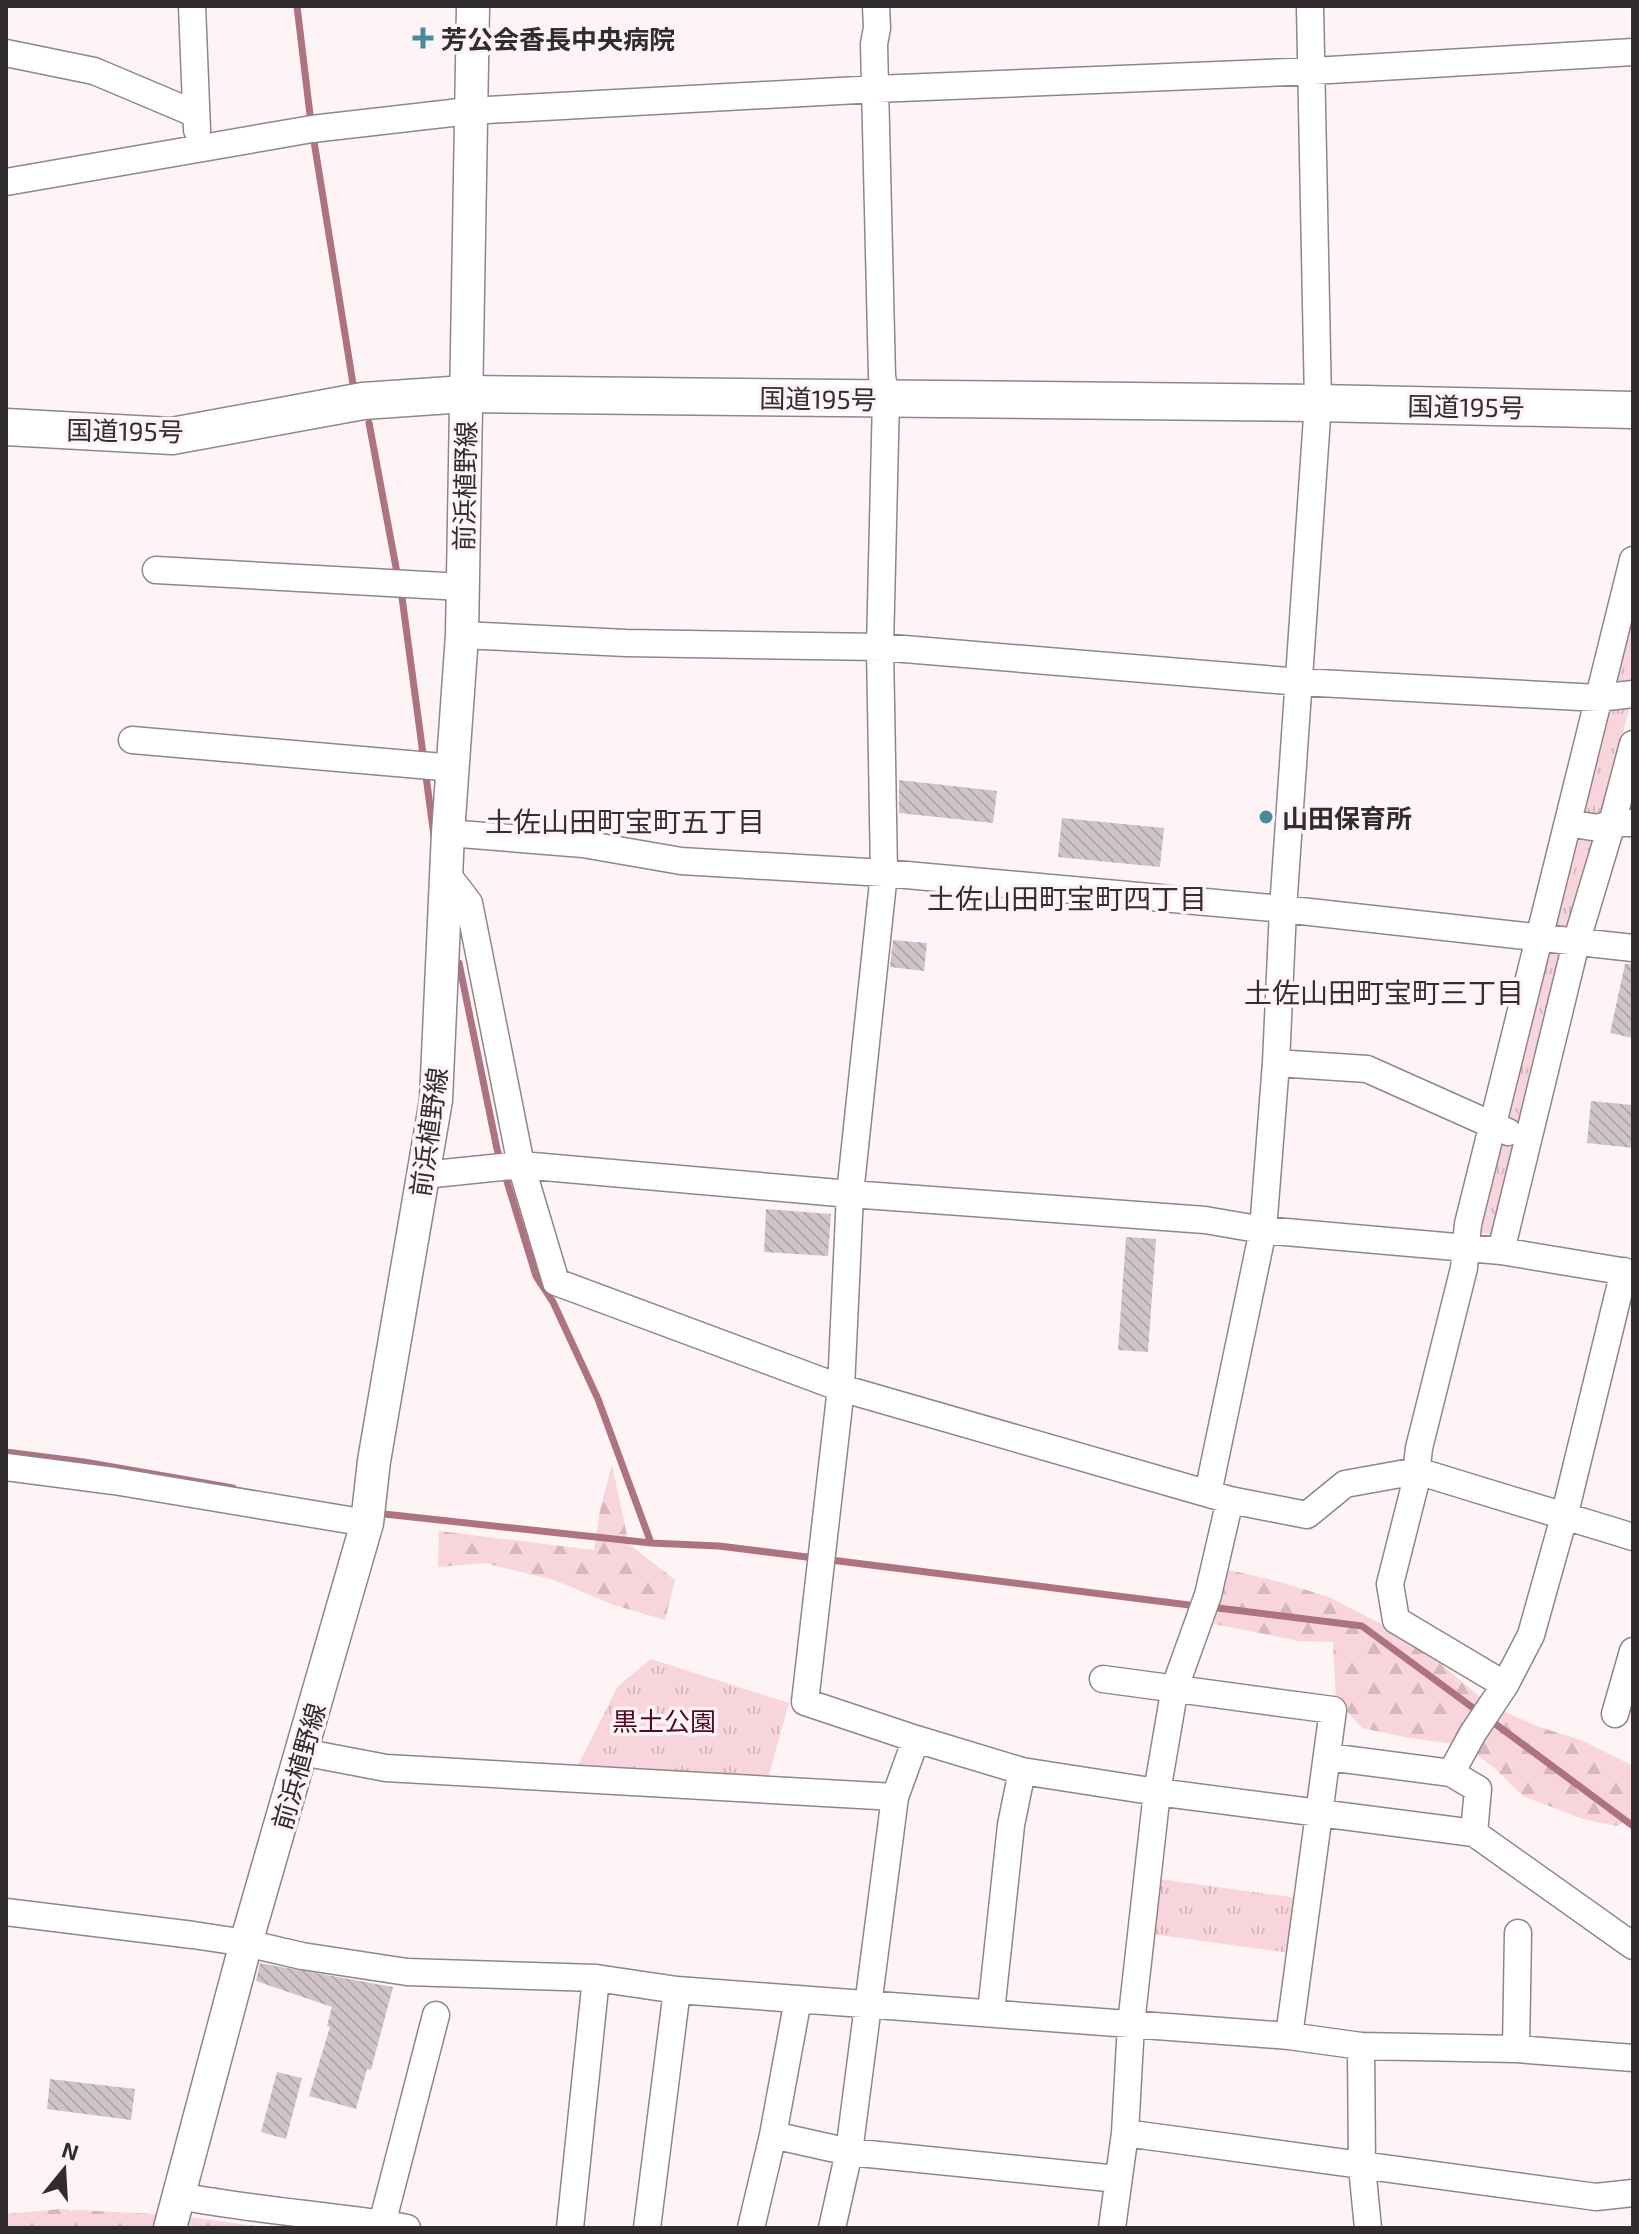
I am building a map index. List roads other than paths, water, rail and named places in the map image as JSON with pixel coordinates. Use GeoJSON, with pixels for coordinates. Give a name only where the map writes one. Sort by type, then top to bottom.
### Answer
{"type":"FeatureCollection","features":[{"type":"Feature","properties":{"kind":"highway","name":"国道195号"},"geometry":{"type":"LineString","coordinates":[[6,427],[172,436],[363,401],[465,394],[1318,403],[1633,410]]}},
{"type":"Feature","properties":{"kind":"main road","name":"前浜植野線"},"geometry":{"type":"LineString","coordinates":[[170,2228],[246,1943],[368,1510],[436,1100],[448,833],[434,767],[462,635],[473,6]]}},
{"type":"Feature","properties":{"kind":"street"},"geometry":{"type":"LineString","coordinates":[[192,6],[198,150]]}},
{"type":"Feature","properties":{"kind":"street"},"geometry":{"type":"LineString","coordinates":[[876,6],[882,376],[886,398],[880,647],[884,873],[850,1194],[841,1388],[805,1702],[1022,1771],[1320,1815],[1474,1833],[1633,1946]]}},
{"type":"Feature","properties":{"kind":"street"},"geometry":{"type":"LineString","coordinates":[[1112,2228],[1125,2133],[1131,2024],[1157,1792],[1175,1687],[1208,1595],[1219,1496],[1263,1230],[1318,403],[1310,6]]}},
{"type":"Feature","properties":{"kind":"street"},"geometry":{"type":"LineString","coordinates":[[6,182],[312,129],[469,111],[876,89],[1313,71],[1633,52]]}},
{"type":"Feature","properties":{"kind":"street"},"geometry":{"type":"LineString","coordinates":[[6,53],[94,71],[196,114]]}},
{"type":"Feature","properties":{"kind":"street"},"geometry":{"type":"LineString","coordinates":[[1505,1685],[1396,1620],[1390,1584],[1417,1471],[1419,1448],[1464,1268],[1468,1224],[1633,560]]}},
{"type":"Feature","properties":{"kind":"street"},"geometry":{"type":"LineString","coordinates":[[156,570],[462,587]]}},
{"type":"Feature","properties":{"kind":"street"},"geometry":{"type":"LineString","coordinates":[[462,635],[626,643],[880,647],[1300,682],[1598,698],[1633,694]]}},
{"type":"Feature","properties":{"kind":"street"},"geometry":{"type":"LineString","coordinates":[[132,740],[434,767]]}},
{"type":"Feature","properties":{"kind":"street"},"geometry":{"type":"LineString","coordinates":[[1501,1251],[1576,943],[1623,823],[1633,744]]}},
{"type":"Feature","properties":{"kind":"street"},"geometry":{"type":"LineString","coordinates":[[1568,823],[1598,828],[1623,823]]}},
{"type":"Feature","properties":{"kind":"street"},"geometry":{"type":"LineString","coordinates":[[448,833],[583,844],[681,861],[884,873],[1283,909],[1633,948]]}},
{"type":"Feature","properties":{"kind":"street"},"geometry":{"type":"LineString","coordinates":[[446,873],[469,903],[508,1166],[556,1282],[841,1388],[1219,1496],[1307,1515],[1345,1484],[1417,1471],[1633,1537]]}},
{"type":"Feature","properties":{"kind":"street"},"geometry":{"type":"LineString","coordinates":[[1276,1063],[1367,1069],[1526,1139]]}},
{"type":"Feature","properties":{"kind":"street"},"geometry":{"type":"LineString","coordinates":[[424,1175],[508,1166],[1205,1220],[1263,1230],[1501,1251],[1628,1272],[1531,1635],[1505,1685],[1451,1773]]}},
{"type":"Feature","properties":{"kind":"street"},"geometry":{"type":"LineString","coordinates":[[6,1467],[368,1510]]}},
{"type":"Feature","properties":{"kind":"street"},"geometry":{"type":"LineString","coordinates":[[1615,1714],[1633,1651]]}},
{"type":"Feature","properties":{"kind":"street"},"geometry":{"type":"LineString","coordinates":[[1103,1679],[1333,1710],[1289,2036]]}},
{"type":"Feature","properties":{"kind":"street"},"geometry":{"type":"LineString","coordinates":[[832,2228],[849,2152],[895,1797],[916,1739]]}},
{"type":"Feature","properties":{"kind":"street"},"geometry":{"type":"LineString","coordinates":[[302,1752],[386,1768],[895,1797]]}},
{"type":"Feature","properties":{"kind":"street"},"geometry":{"type":"LineString","coordinates":[[1328,1757],[1451,1773],[1478,1789],[1474,1833]]}},
{"type":"Feature","properties":{"kind":"street"},"geometry":{"type":"LineString","coordinates":[[991,2012],[1011,1825],[1022,1771]]}},
{"type":"Feature","properties":{"kind":"street"},"geometry":{"type":"LineString","coordinates":[[6,1912],[246,1943],[302,1956],[407,1972],[596,1978],[677,1990],[1289,2036],[1361,2046],[1516,2049],[1633,2058]]}},
{"type":"Feature","properties":{"kind":"street"},"geometry":{"type":"LineString","coordinates":[[1516,2049],[1518,1933]]}},
{"type":"Feature","properties":{"kind":"street"},"geometry":{"type":"LineString","coordinates":[[570,2228],[596,1978]]}},
{"type":"Feature","properties":{"kind":"street"},"geometry":{"type":"LineString","coordinates":[[647,2228],[677,1990]]}},
{"type":"Feature","properties":{"kind":"street"},"geometry":{"type":"LineString","coordinates":[[751,2228],[773,2135],[798,1999]]}},
{"type":"Feature","properties":{"kind":"street"},"geometry":{"type":"LineString","coordinates":[[180,2196],[239,2207],[394,2226],[436,2015]]}},
{"type":"Feature","properties":{"kind":"street"},"geometry":{"type":"LineString","coordinates":[[1361,2046],[1362,2167],[1368,2228]]}},
{"type":"Feature","properties":{"kind":"street"},"geometry":{"type":"LineString","coordinates":[[1125,2133],[1596,2197],[1633,2193]]}},
{"type":"Feature","properties":{"kind":"street"},"geometry":{"type":"LineString","coordinates":[[773,2135],[849,2152],[1118,2179]]}},
{"type":"Feature","properties":{"kind":"waterway"},"geometry":{"type":"LineString","coordinates":[[297,6],[311,123]]}},
{"type":"Feature","properties":{"kind":"waterway"},"geometry":{"type":"LineString","coordinates":[[313,135],[353,384]]}},
{"type":"Feature","properties":{"kind":"waterway"},"geometry":{"type":"LineString","coordinates":[[369,423],[398,578]]}},
{"type":"Feature","properties":{"kind":"waterway"},"geometry":{"type":"LineString","coordinates":[[401,590],[434,836]]}},
{"type":"Feature","properties":{"kind":"waterway"},"geometry":{"type":"LineString","coordinates":[[459,963],[497,1149],[536,1276],[553,1302],[598,1399],[651,1543]]}},
{"type":"Feature","properties":{"kind":"waterway"},"geometry":{"type":"LineString","coordinates":[[6,1452],[233,1488]]}},
{"type":"Feature","properties":{"kind":"waterway"},"geometry":{"type":"LineString","coordinates":[[375,1513],[651,1543],[719,1546],[1197,1606]]}},
{"type":"Feature","properties":{"kind":"waterway"},"geometry":{"type":"LineString","coordinates":[[1210,1607],[1362,1626],[1480,1713]]}},
{"type":"Feature","properties":{"kind":"waterway"},"geometry":{"type":"LineString","coordinates":[[1490,1720],[1633,1826]]}},
{"type":"Feature","properties":{"kind":"place","name":"芳公会香長中央病院"},"geometry":{"type":"Point","coordinates":[423,38]}},
{"type":"Feature","properties":{"kind":"place","name":"山田保育所"},"geometry":{"type":"Point","coordinates":[1266,817]}},
{"type":"Feature","properties":{"kind":"district","name":"土佐山田町宝町五丁目"},"geometry":{"type":"Point","coordinates":[625,821]}},
{"type":"Feature","properties":{"kind":"district","name":"土佐山田町宝町四丁目"},"geometry":{"type":"Point","coordinates":[1067,898]}},
{"type":"Feature","properties":{"kind":"district","name":"土佐山田町宝町三丁目"},"geometry":{"type":"Point","coordinates":[1384,992]}},
{"type":"Feature","properties":{"kind":"park label","name":"黒土公園"},"geometry":{"type":"Point","coordinates":[664,1720]}}]}
